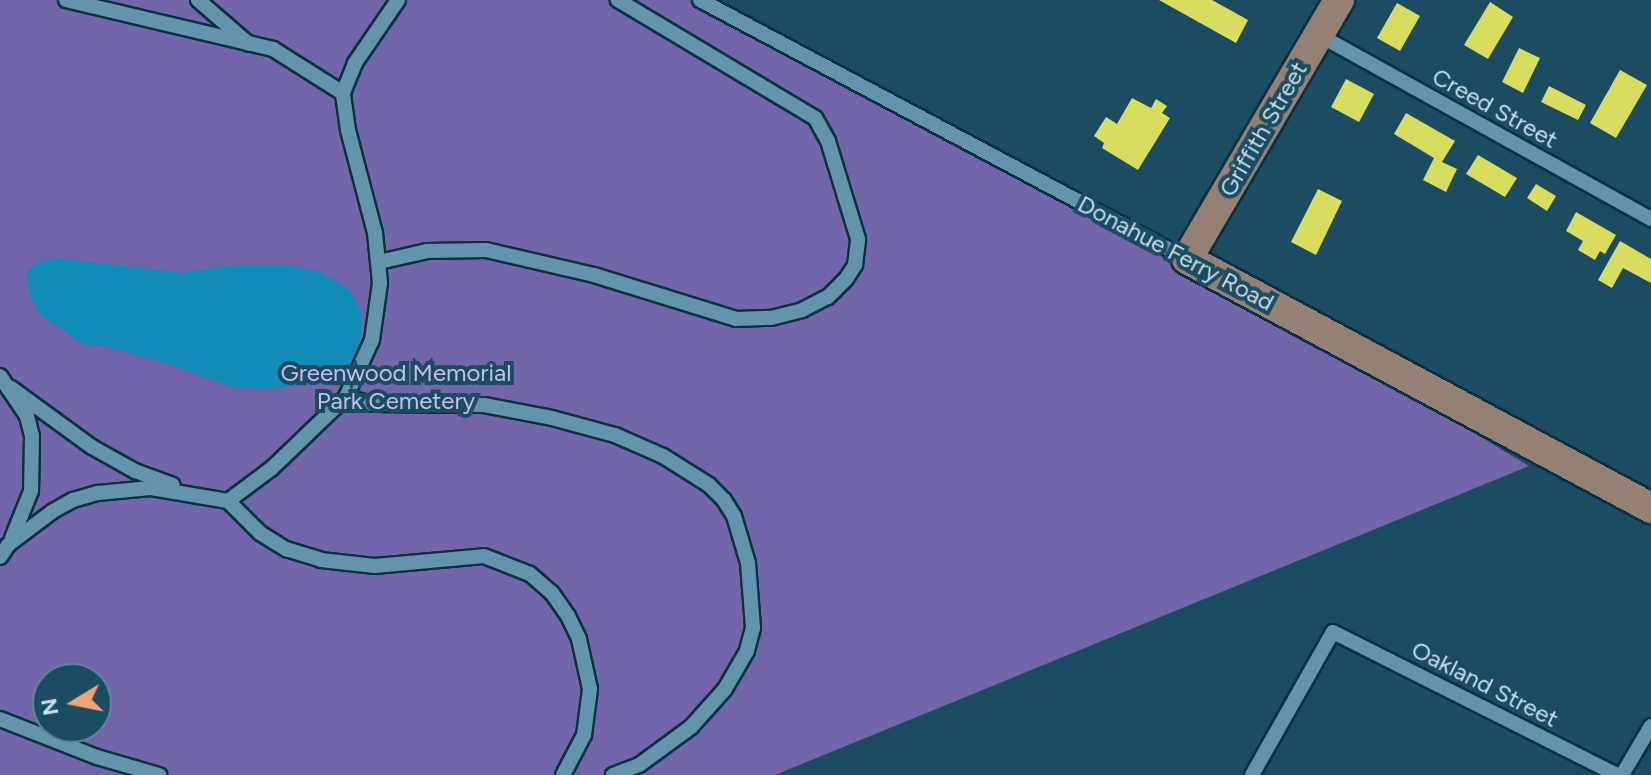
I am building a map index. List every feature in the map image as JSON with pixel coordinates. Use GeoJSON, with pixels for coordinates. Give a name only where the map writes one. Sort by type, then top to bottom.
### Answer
{"type":"FeatureCollection","features":[{"type":"Feature","properties":{"kind":"main road","name":"Griffith Street"},"geometry":{"type":"LineString","coordinates":[[1187,259],[1339,0]]}},
{"type":"Feature","properties":{"kind":"main road","name":"Donahue Ferry Road"},"geometry":{"type":"LineString","coordinates":[[1187,259],[1651,508]]}},
{"type":"Feature","properties":{"kind":"street"},"geometry":{"type":"LineString","coordinates":[[66,0],[273,49],[343,93]]}},
{"type":"Feature","properties":{"kind":"street"},"geometry":{"type":"LineString","coordinates":[[198,0],[251,45]]}},
{"type":"Feature","properties":{"kind":"street"},"geometry":{"type":"LineString","coordinates":[[228,501],[271,469],[346,397],[372,340],[379,262],[369,205],[348,130],[343,93],[355,63],[398,0]]}},
{"type":"Feature","properties":{"kind":"street"},"geometry":{"type":"LineString","coordinates":[[379,262],[427,251],[486,250],[594,275],[736,319],[771,318],[802,310],[828,297],[846,279],[855,265],[858,239],[828,141],[815,118],[618,0]]}},
{"type":"Feature","properties":{"kind":"street","name":"Donahue Ferry Road"},"geometry":{"type":"LineString","coordinates":[[700,0],[1187,259]]}},
{"type":"Feature","properties":{"kind":"street","name":"Creed Street"},"geometry":{"type":"LineString","coordinates":[[1319,35],[1651,219]]}},
{"type":"Feature","properties":{"kind":"street"},"geometry":{"type":"LineString","coordinates":[[0,376],[11,388],[92,447],[135,471],[192,492],[228,501],[260,533],[286,549],[321,560],[375,566],[484,556],[530,574],[552,593],[568,616],[579,639],[590,689],[584,735],[563,775]]}},
{"type":"Feature","properties":{"kind":"street"},"geometry":{"type":"LineString","coordinates":[[4,551],[24,514],[33,464],[27,416],[11,388]]}},
{"type":"Feature","properties":{"kind":"street"},"geometry":{"type":"LineString","coordinates":[[346,397],[372,404],[484,405],[552,418],[615,435],[663,456],[709,485],[724,500],[734,516],[748,563],[753,628],[747,651],[725,689],[691,727],[639,765],[613,775]]}},
{"type":"Feature","properties":{"kind":"street"},"geometry":{"type":"LineString","coordinates":[[4,551],[73,500],[122,489],[192,492]]}},
{"type":"Feature","properties":{"kind":"street","name":"Oakland Street"},"geometry":{"type":"LineString","coordinates":[[1252,775],[1333,632],[1619,775]]}},
{"type":"Feature","properties":{"kind":"street"},"geometry":{"type":"LineString","coordinates":[[0,719],[97,757],[159,775]]}},
{"type":"Feature","properties":{"kind":"street"},"geometry":{"type":"LineString","coordinates":[[1619,775],[1651,726]]}},
{"type":"Feature","properties":{"kind":"green space","name":"Greenwood Memorial Park Cemetery"},"geometry":{"type":"Polygon","coordinates":[[[0,0],[700,0],[1187,259],[1529,466],[775,775],[0,775],[0,0]]]}},
{"type":"Feature","properties":{"kind":"water"},"geometry":{"type":"Polygon","coordinates":[[[57,258],[182,273],[234,265],[288,265],[320,272],[350,290],[362,314],[360,347],[348,367],[321,381],[274,389],[235,388],[165,363],[103,346],[84,345],[39,314],[30,295],[26,274],[36,263],[57,258]]]}},
{"type":"Feature","properties":{"kind":"building"},"geometry":{"type":"Polygon","coordinates":[[[1159,0],[1212,0],[1248,20],[1236,43],[1159,0]]]}},
{"type":"Feature","properties":{"kind":"building"},"geometry":{"type":"Polygon","coordinates":[[[1490,2],[1513,17],[1488,59],[1464,45],[1490,2]]]}},
{"type":"Feature","properties":{"kind":"building"},"geometry":{"type":"Polygon","coordinates":[[[1397,3],[1420,16],[1400,51],[1377,38],[1397,3]]]}},
{"type":"Feature","properties":{"kind":"building"},"geometry":{"type":"Polygon","coordinates":[[[1519,48],[1540,58],[1523,93],[1502,82],[1519,48]]]}},
{"type":"Feature","properties":{"kind":"building"},"geometry":{"type":"Polygon","coordinates":[[[1620,70],[1647,85],[1616,138],[1590,123],[1620,70]]]}},
{"type":"Feature","properties":{"kind":"building"},"geometry":{"type":"Polygon","coordinates":[[[1346,79],[1374,94],[1359,122],[1331,107],[1346,79]]]}},
{"type":"Feature","properties":{"kind":"building"},"geometry":{"type":"Polygon","coordinates":[[[1549,86],[1586,105],[1578,120],[1541,102],[1549,86]]]}},
{"type":"Feature","properties":{"kind":"building"},"geometry":{"type":"Polygon","coordinates":[[[1132,98],[1151,108],[1156,99],[1167,106],[1162,113],[1170,118],[1138,170],[1102,148],[1104,143],[1094,136],[1106,117],[1117,124],[1132,98]]]}},
{"type":"Feature","properties":{"kind":"building"},"geometry":{"type":"Polygon","coordinates":[[[1406,113],[1455,141],[1442,162],[1457,169],[1446,192],[1423,180],[1434,158],[1394,134],[1406,113]]]}},
{"type":"Feature","properties":{"kind":"building"},"geometry":{"type":"Polygon","coordinates":[[[1478,155],[1517,178],[1505,197],[1466,174],[1478,155]]]}},
{"type":"Feature","properties":{"kind":"building"},"geometry":{"type":"Polygon","coordinates":[[[1536,184],[1556,196],[1547,211],[1527,198],[1536,184]]]}},
{"type":"Feature","properties":{"kind":"building"},"geometry":{"type":"Polygon","coordinates":[[[1318,189],[1342,201],[1316,255],[1291,242],[1318,189]]]}},
{"type":"Feature","properties":{"kind":"building"},"geometry":{"type":"Polygon","coordinates":[[[1576,212],[1616,235],[1605,254],[1600,251],[1595,260],[1578,250],[1583,241],[1566,231],[1576,212]]]}},
{"type":"Feature","properties":{"kind":"building"},"geometry":{"type":"Polygon","coordinates":[[[1620,241],[1651,259],[1651,283],[1623,268],[1612,288],[1598,280],[1620,241]]]}}]}
